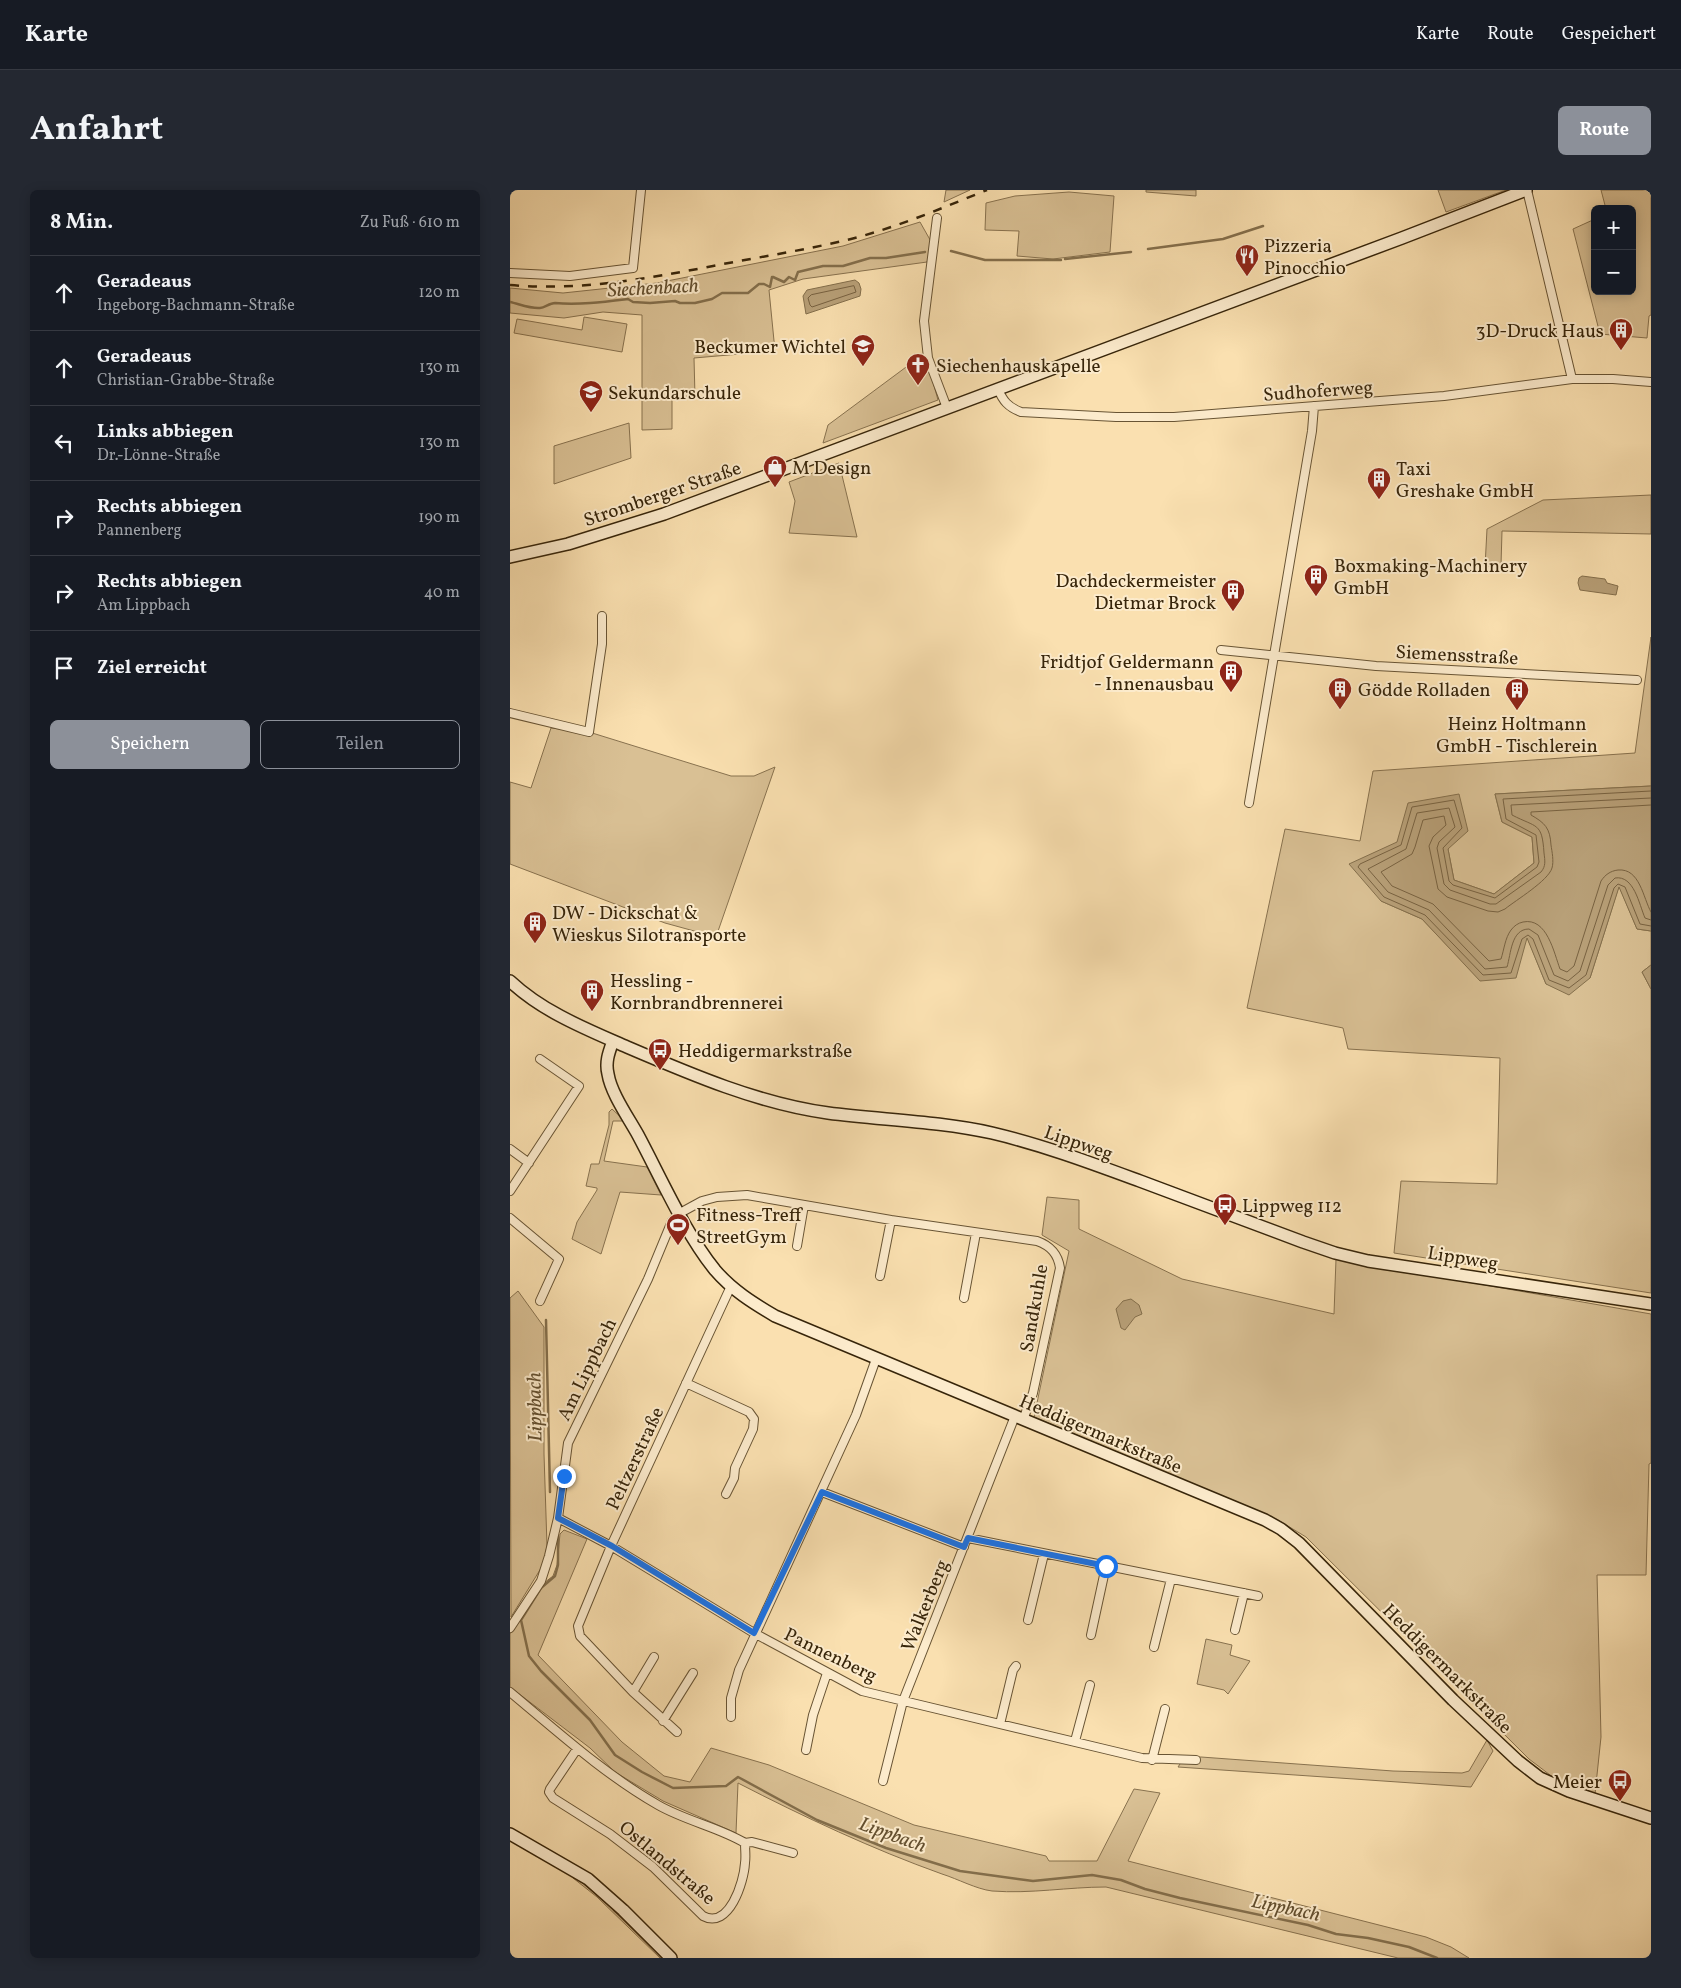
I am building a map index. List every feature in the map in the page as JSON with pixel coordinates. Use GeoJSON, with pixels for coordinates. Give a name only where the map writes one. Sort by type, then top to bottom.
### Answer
{"type":"FeatureCollection","features":[{"type":"Feature","properties":{"kind":"street"},"geometry":{"type":"LineString","coordinates":[[510,273],[570,276],[633,268],[641,190]]}},
{"type":"Feature","properties":{"kind":"street"},"geometry":{"type":"LineString","coordinates":[[1526,190],[1572,379]]}},
{"type":"Feature","properties":{"kind":"street","name":"Stromberger Straße"},"geometry":{"type":"LineString","coordinates":[[510,557],[568,544],[664,514],[1526,190]]}},
{"type":"Feature","properties":{"kind":"street"},"geometry":{"type":"LineString","coordinates":[[937,218],[924,321],[928,358],[947,408]]}},
{"type":"Feature","properties":{"kind":"street","name":"Sudhoferweg"},"geometry":{"type":"LineString","coordinates":[[998,389],[1003,401],[1010,408],[1020,412],[1053,415],[1174,416],[1444,396],[1572,379],[1613,379],[1651,382]]}},
{"type":"Feature","properties":{"kind":"street"},"geometry":{"type":"LineString","coordinates":[[1249,803],[1312,431],[1314,406]]}},
{"type":"Feature","properties":{"kind":"street"},"geometry":{"type":"LineString","coordinates":[[510,713],[589,732],[602,644],[602,616]]}},
{"type":"Feature","properties":{"kind":"street","name":"Siemensstraße"},"geometry":{"type":"LineString","coordinates":[[1221,650],[1386,667],[1637,680]]}},
{"type":"Feature","properties":{"kind":"street","name":"Lippweg"},"geometry":{"type":"LineString","coordinates":[[510,981],[521,991],[557,1015],[614,1041],[715,1082],[796,1107],[826,1113],[946,1125],[991,1133],[1063,1152],[1335,1253],[1387,1264],[1651,1304]]}},
{"type":"Feature","properties":{"kind":"street","name":"Heddigermarkstraße"},"geometry":{"type":"LineString","coordinates":[[614,1041],[607,1057],[608,1075],[611,1084],[696,1245],[731,1286],[775,1316],[876,1360],[1266,1520],[1299,1543],[1453,1700],[1518,1761],[1540,1778],[1651,1818]]}},
{"type":"Feature","properties":{"kind":"street"},"geometry":{"type":"LineString","coordinates":[[510,1191],[579,1086],[540,1059]]}},
{"type":"Feature","properties":{"kind":"street"},"geometry":{"type":"LineString","coordinates":[[510,1149],[530,1163]]}},
{"type":"Feature","properties":{"kind":"street","name":"Sandkuhle"},"geometry":{"type":"LineString","coordinates":[[680,1213],[702,1201],[730,1195],[747,1195],[890,1220],[1037,1241],[1046,1245],[1054,1251],[1059,1259],[1060,1268],[1033,1393],[1019,1418]]}},
{"type":"Feature","properties":{"kind":"street"},"geometry":{"type":"LineString","coordinates":[[797,1246],[804,1206]]}},
{"type":"Feature","properties":{"kind":"street","name":"Am Lippbach"},"geometry":{"type":"LineString","coordinates":[[510,1628],[541,1581],[558,1518],[568,1443],[648,1279],[672,1221],[680,1213]]}},
{"type":"Feature","properties":{"kind":"street"},"geometry":{"type":"LineString","coordinates":[[510,1218],[559,1259],[540,1301]]}},
{"type":"Feature","properties":{"kind":"street"},"geometry":{"type":"LineString","coordinates":[[880,1276],[890,1220]]}},
{"type":"Feature","properties":{"kind":"street"},"geometry":{"type":"LineString","coordinates":[[964,1298],[976,1233]]}},
{"type":"Feature","properties":{"kind":"street","name":"Peltzerstraße"},"geometry":{"type":"LineString","coordinates":[[677,1732],[633,1692],[580,1636],[578,1626],[612,1546],[731,1286]]}},
{"type":"Feature","properties":{"kind":"street"},"geometry":{"type":"LineString","coordinates":[[731,1717],[731,1698],[739,1670],[754,1633],[822,1492],[856,1415],[876,1360]]}},
{"type":"Feature","properties":{"kind":"street"},"geometry":{"type":"LineString","coordinates":[[686,1383],[749,1412],[754,1419],[753,1429],[735,1468],[734,1478],[726,1494]]}},
{"type":"Feature","properties":{"kind":"street","name":"Walkerberg"},"geometry":{"type":"LineString","coordinates":[[883,1781],[903,1701],[964,1547],[1019,1418]]}},
{"type":"Feature","properties":{"kind":"street"},"geometry":{"type":"LineString","coordinates":[[822,1492],[964,1547]]}},
{"type":"Feature","properties":{"kind":"street","name":"Pannenberg"},"geometry":{"type":"LineString","coordinates":[[558,1518],[612,1546],[754,1633],[862,1691],[1152,1760],[1196,1760]]}},
{"type":"Feature","properties":{"kind":"street"},"geometry":{"type":"LineString","coordinates":[[968,1538],[1258,1596]]}},
{"type":"Feature","properties":{"kind":"street"},"geometry":{"type":"LineString","coordinates":[[1028,1620],[1044,1554]]}},
{"type":"Feature","properties":{"kind":"street"},"geometry":{"type":"LineString","coordinates":[[1091,1635],[1106,1566]]}},
{"type":"Feature","properties":{"kind":"street"},"geometry":{"type":"LineString","coordinates":[[1154,1647],[1171,1579]]}},
{"type":"Feature","properties":{"kind":"street"},"geometry":{"type":"LineString","coordinates":[[1235,1630],[1244,1593]]}},
{"type":"Feature","properties":{"kind":"street"},"geometry":{"type":"LineString","coordinates":[[633,1692],[654,1657]]}},
{"type":"Feature","properties":{"kind":"street"},"geometry":{"type":"LineString","coordinates":[[1000,1724],[1013,1670],[1016,1666]]}},
{"type":"Feature","properties":{"kind":"street"},"geometry":{"type":"LineString","coordinates":[[663,1721],[693,1672]]}},
{"type":"Feature","properties":{"kind":"street"},"geometry":{"type":"LineString","coordinates":[[806,1750],[827,1673]]}},
{"type":"Feature","properties":{"kind":"street"},"geometry":{"type":"LineString","coordinates":[[1075,1741],[1090,1685]]}},
{"type":"Feature","properties":{"kind":"street","name":"Ostlandstraße"},"geometry":{"type":"LineString","coordinates":[[510,1692],[616,1780],[660,1806],[688,1820],[731,1835],[745,1844],[752,1842],[793,1852]]}},
{"type":"Feature","properties":{"kind":"street"},"geometry":{"type":"LineString","coordinates":[[1152,1760],[1165,1709]]}},
{"type":"Feature","properties":{"kind":"street","name":"Ostlandstraße"},"geometry":{"type":"LineString","coordinates":[[577,1749],[550,1789],[550,1795],[561,1804],[610,1834],[653,1867],[702,1916],[711,1918],[724,1914],[735,1899],[741,1886],[745,1864],[745,1844]]}},
{"type":"Feature","properties":{"kind":"street"},"geometry":{"type":"LineString","coordinates":[[510,1834],[588,1880],[623,1910],[671,1958]]}},
{"type":"Feature","properties":{"kind":"shaded area"},"geometry":{"type":"Polygon","coordinates":[[[946,190],[970,190],[944,202],[946,190]]]}},
{"type":"Feature","properties":{"kind":"shaded area"},"geometry":{"type":"Polygon","coordinates":[[[1146,190],[1196,190],[1196,196],[1146,192],[1146,190]]]}},
{"type":"Feature","properties":{"kind":"shaded area"},"geometry":{"type":"Polygon","coordinates":[[[1438,190],[1506,190],[1446,212],[1438,190]]]}},
{"type":"Feature","properties":{"kind":"shaded area"},"geometry":{"type":"Polygon","coordinates":[[[1601,190],[1651,190],[1651,315],[1649,316],[1647,338],[1600,334],[1573,229],[1591,221],[1591,295],[1636,295],[1636,205],[1605,205],[1601,190]]]}},
{"type":"Feature","properties":{"kind":"shaded area"},"geometry":{"type":"Polygon","coordinates":[[[1069,192],[1114,196],[1110,252],[1053,259],[1017,256],[1019,231],[985,230],[986,203],[1015,196],[1069,192]]]}},
{"type":"Feature","properties":{"kind":"shaded area"},"geometry":{"type":"Polygon","coordinates":[[[920,222],[933,245],[927,262],[803,279],[769,290],[775,351],[694,358],[695,397],[672,397],[672,429],[642,430],[642,315],[603,312],[564,318],[510,313],[510,288],[563,293],[657,283],[843,246],[920,222]]]}},
{"type":"Feature","properties":{"kind":"shaded area"},"geometry":{"type":"Polygon","coordinates":[[[584,317],[627,324],[622,352],[514,333],[517,319],[582,330],[584,317]]]}},
{"type":"Feature","properties":{"kind":"shaded area"},"geometry":{"type":"Polygon","coordinates":[[[925,353],[938,400],[823,443],[828,425],[925,353]]]}},
{"type":"Feature","properties":{"kind":"shaded area"},"geometry":{"type":"Polygon","coordinates":[[[629,423],[631,458],[554,484],[554,446],[629,423]]]}},
{"type":"Feature","properties":{"kind":"shaded area"},"geometry":{"type":"Polygon","coordinates":[[[839,463],[857,537],[789,533],[795,501],[789,482],[839,463]]]}},
{"type":"Feature","properties":{"kind":"shaded area"},"geometry":{"type":"Polygon","coordinates":[[[1651,495],[1651,534],[1502,531],[1501,565],[1485,567],[1487,529],[1543,500],[1651,495]]]}},
{"type":"Feature","properties":{"kind":"shaded area"},"geometry":{"type":"Polygon","coordinates":[[[1651,637],[1651,786],[1495,794],[1502,822],[1532,837],[1534,863],[1494,894],[1454,880],[1448,849],[1397,842],[1381,901],[1422,919],[1481,981],[1527,937],[1546,984],[1590,978],[1619,886],[1637,929],[1651,931],[1651,965],[1642,972],[1651,989],[1651,1293],[1394,1253],[1401,1181],[1497,1184],[1500,1058],[1348,1049],[1343,1028],[1247,1008],[1285,829],[1360,841],[1373,771],[1635,753],[1651,637]]]}},
{"type":"Feature","properties":{"kind":"shaded area"},"geometry":{"type":"Polygon","coordinates":[[[551,728],[589,732],[731,776],[754,776],[775,767],[716,937],[665,923],[510,864],[510,782],[531,788],[551,728]]]}},
{"type":"Feature","properties":{"kind":"shaded area"},"geometry":{"type":"Polygon","coordinates":[[[612,1109],[625,1121],[613,1121],[604,1161],[647,1167],[661,1195],[620,1192],[601,1254],[572,1239],[577,1222],[597,1190],[597,1188],[586,1186],[591,1164],[599,1164],[609,1125],[609,1112],[612,1109]]]}},
{"type":"Feature","properties":{"kind":"shaded area"},"geometry":{"type":"Polygon","coordinates":[[[1047,1197],[1079,1200],[1079,1229],[1182,1279],[1334,1314],[1336,1259],[1651,1314],[1651,1463],[1649,1464],[1646,1575],[1597,1575],[1601,1737],[1595,1794],[1554,1778],[1529,1759],[1306,1537],[1278,1520],[1034,1417],[1069,1251],[1042,1235],[1047,1197]]]}},
{"type":"Feature","properties":{"kind":"shaded area"},"geometry":{"type":"Polygon","coordinates":[[[518,1291],[544,1327],[544,1454],[547,1546],[543,1565],[511,1617],[510,1298],[518,1291]]]}},
{"type":"Feature","properties":{"kind":"shaded area"},"geometry":{"type":"Polygon","coordinates":[[[564,1530],[587,1539],[538,1655],[622,1742],[664,1776],[690,1782],[711,1748],[769,1765],[914,1825],[1046,1856],[1049,1861],[1097,1861],[1134,1789],[1160,1793],[1128,1861],[1426,1937],[1451,1947],[1469,1958],[1398,1958],[1106,1887],[1021,1892],[986,1890],[864,1843],[738,1783],[736,1833],[663,1801],[615,1772],[590,1748],[510,1687],[510,1634],[544,1583],[553,1576],[557,1565],[560,1534],[564,1530]]]}},
{"type":"Feature","properties":{"kind":"shaded area"},"geometry":{"type":"Polygon","coordinates":[[[1206,1639],[1232,1645],[1230,1655],[1250,1661],[1228,1694],[1224,1690],[1197,1684],[1206,1639]]]}},
{"type":"Feature","properties":{"kind":"shaded area"},"geometry":{"type":"Polygon","coordinates":[[[1487,1740],[1493,1751],[1471,1787],[1178,1767],[1184,1758],[1201,1757],[1393,1771],[1462,1773],[1469,1771],[1487,1740]]]}},
{"type":"Feature","properties":{"kind":"shaded area"},"geometry":{"type":"Polygon","coordinates":[[[574,1874],[589,1885],[666,1958],[660,1958],[597,1897],[573,1878],[574,1874]]]}},
{"type":"Feature","properties":{"kind":"water"},"geometry":{"type":"Polygon","coordinates":[[[855,280],[859,283],[861,289],[860,296],[806,314],[803,296],[807,290],[855,280]]]}},
{"type":"Feature","properties":{"kind":"water"},"geometry":{"type":"Polygon","coordinates":[[[1582,576],[1605,579],[1607,583],[1618,586],[1616,595],[1580,590],[1578,583],[1579,578],[1582,576]]]}},
{"type":"Feature","properties":{"kind":"water"},"geometry":{"type":"Polygon","coordinates":[[[1651,786],[1651,931],[1637,929],[1619,887],[1590,978],[1569,995],[1546,984],[1527,938],[1516,978],[1480,981],[1422,919],[1381,901],[1349,864],[1397,842],[1408,803],[1459,794],[1468,831],[1448,849],[1454,880],[1494,894],[1534,863],[1532,837],[1502,822],[1495,794],[1651,786]]]}},
{"type":"Feature","properties":{"kind":"water"},"geometry":{"type":"Polygon","coordinates":[[[1651,965],[1651,989],[1642,972],[1651,965]]]}},
{"type":"Feature","properties":{"kind":"water"},"geometry":{"type":"Polygon","coordinates":[[[1131,1299],[1139,1305],[1142,1314],[1135,1317],[1125,1330],[1121,1328],[1116,1309],[1123,1301],[1131,1299]]]}},
{"type":"Feature","properties":{"kind":"waterway","name":"Siechenbach"},"geometry":{"type":"LineString","coordinates":[[1148,249],[1223,239],[1263,226]]}},
{"type":"Feature","properties":{"kind":"waterway","name":"Siechenbach"},"geometry":{"type":"LineString","coordinates":[[951,251],[985,260],[1061,260]]}},
{"type":"Feature","properties":{"kind":"waterway","name":"Siechenbach"},"geometry":{"type":"LineString","coordinates":[[510,302],[536,308],[542,308],[553,303],[582,303],[628,299],[633,302],[675,301],[695,303],[712,299],[722,293],[748,293],[759,284],[770,287],[772,277],[784,282],[789,277],[795,280],[798,272],[823,266],[843,266],[870,258],[886,258],[925,252]]}},
{"type":"Feature","properties":{"kind":"waterway","name":"Siechenbach"},"geometry":{"type":"LineString","coordinates":[[1065,259],[1131,252]]}},
{"type":"Feature","properties":{"kind":"waterway","name":"Lippbach"},"geometry":{"type":"LineString","coordinates":[[546,1320],[550,1492]]}},
{"type":"Feature","properties":{"kind":"waterway","name":"Lippbach"},"geometry":{"type":"LineString","coordinates":[[558,1537],[558,1565],[555,1576],[541,1588],[521,1620],[529,1656],[541,1671],[590,1720],[615,1755],[673,1788],[726,1786],[738,1777],[817,1820],[886,1848],[960,1871],[1033,1881],[1092,1875],[1121,1880],[1145,1889],[1180,1898],[1308,1925],[1336,1934],[1368,1938],[1409,1947],[1437,1958]]}},
{"type":"Feature","properties":{"kind":"waterway"},"geometry":{"type":"LineString","coordinates":[[578,1879],[592,1889]]}},
{"type":"Feature","properties":{"kind":"waterway"},"geometry":{"type":"LineString","coordinates":[[614,1910],[663,1958]]}},
{"type":"Feature","properties":{"kind":"railway"},"geometry":{"type":"LineString","coordinates":[[510,285],[562,286],[612,283],[817,247],[886,229],[987,190]]}},
{"type":"Feature","properties":{"kind":"place","name":"Pizzeria Pinocchio"},"geometry":{"type":"Point","coordinates":[1247,277]}},
{"type":"Feature","properties":{"kind":"place","name":"3D-Druck Haus"},"geometry":{"type":"Point","coordinates":[1621,351]}},
{"type":"Feature","properties":{"kind":"place","name":"Beckumer Wichtel"},"geometry":{"type":"Point","coordinates":[863,367]}},
{"type":"Feature","properties":{"kind":"place","name":"Siechenhauskapelle"},"geometry":{"type":"Point","coordinates":[918,386]}},
{"type":"Feature","properties":{"kind":"place","name":"Sekundarschule"},"geometry":{"type":"Point","coordinates":[591,413]}},
{"type":"Feature","properties":{"kind":"place","name":"M Design"},"geometry":{"type":"Point","coordinates":[775,488]}},
{"type":"Feature","properties":{"kind":"place","name":"Taxi Greshake GmbH"},"geometry":{"type":"Point","coordinates":[1379,500]}},
{"type":"Feature","properties":{"kind":"place","name":"Boxmaking-Machinery GmbH"},"geometry":{"type":"Point","coordinates":[1316,597]}},
{"type":"Feature","properties":{"kind":"place","name":"Dachdeckermeister Dietmar Brock"},"geometry":{"type":"Point","coordinates":[1233,612]}},
{"type":"Feature","properties":{"kind":"place","name":"Fridtjof Geldermann - Innenausbau"},"geometry":{"type":"Point","coordinates":[1231,693]}},
{"type":"Feature","properties":{"kind":"place","name":"Gödde Rolladen"},"geometry":{"type":"Point","coordinates":[1340,710]}},
{"type":"Feature","properties":{"kind":"place","name":"Heinz Holtmann GmbH - Tischlerein"},"geometry":{"type":"Point","coordinates":[1517,711]}},
{"type":"Feature","properties":{"kind":"place","name":"DW - Dickschat & Wieskus Silotransporte"},"geometry":{"type":"Point","coordinates":[535,944]}},
{"type":"Feature","properties":{"kind":"place","name":"Hessling - Kornbrandbrennerei"},"geometry":{"type":"Point","coordinates":[592,1012]}},
{"type":"Feature","properties":{"kind":"place","name":"Heddigermarkstraße"},"geometry":{"type":"Point","coordinates":[660,1071]}},
{"type":"Feature","properties":{"kind":"place","name":"Lippweg 112"},"geometry":{"type":"Point","coordinates":[1225,1226]}},
{"type":"Feature","properties":{"kind":"place","name":"Fitness-Treff StreetGym"},"geometry":{"type":"Point","coordinates":[678,1246]}},
{"type":"Feature","properties":{"kind":"place","name":"Meier"},"geometry":{"type":"Point","coordinates":[1620,1802]}},
{"type":"Feature","properties":{"kind":"route"},"geometry":{"type":"LineString","coordinates":[[564,1476],[558,1518],[612,1546],[754,1633],[822,1492],[913,1529],[964,1547],[968,1538],[1106,1566]]}}]}
